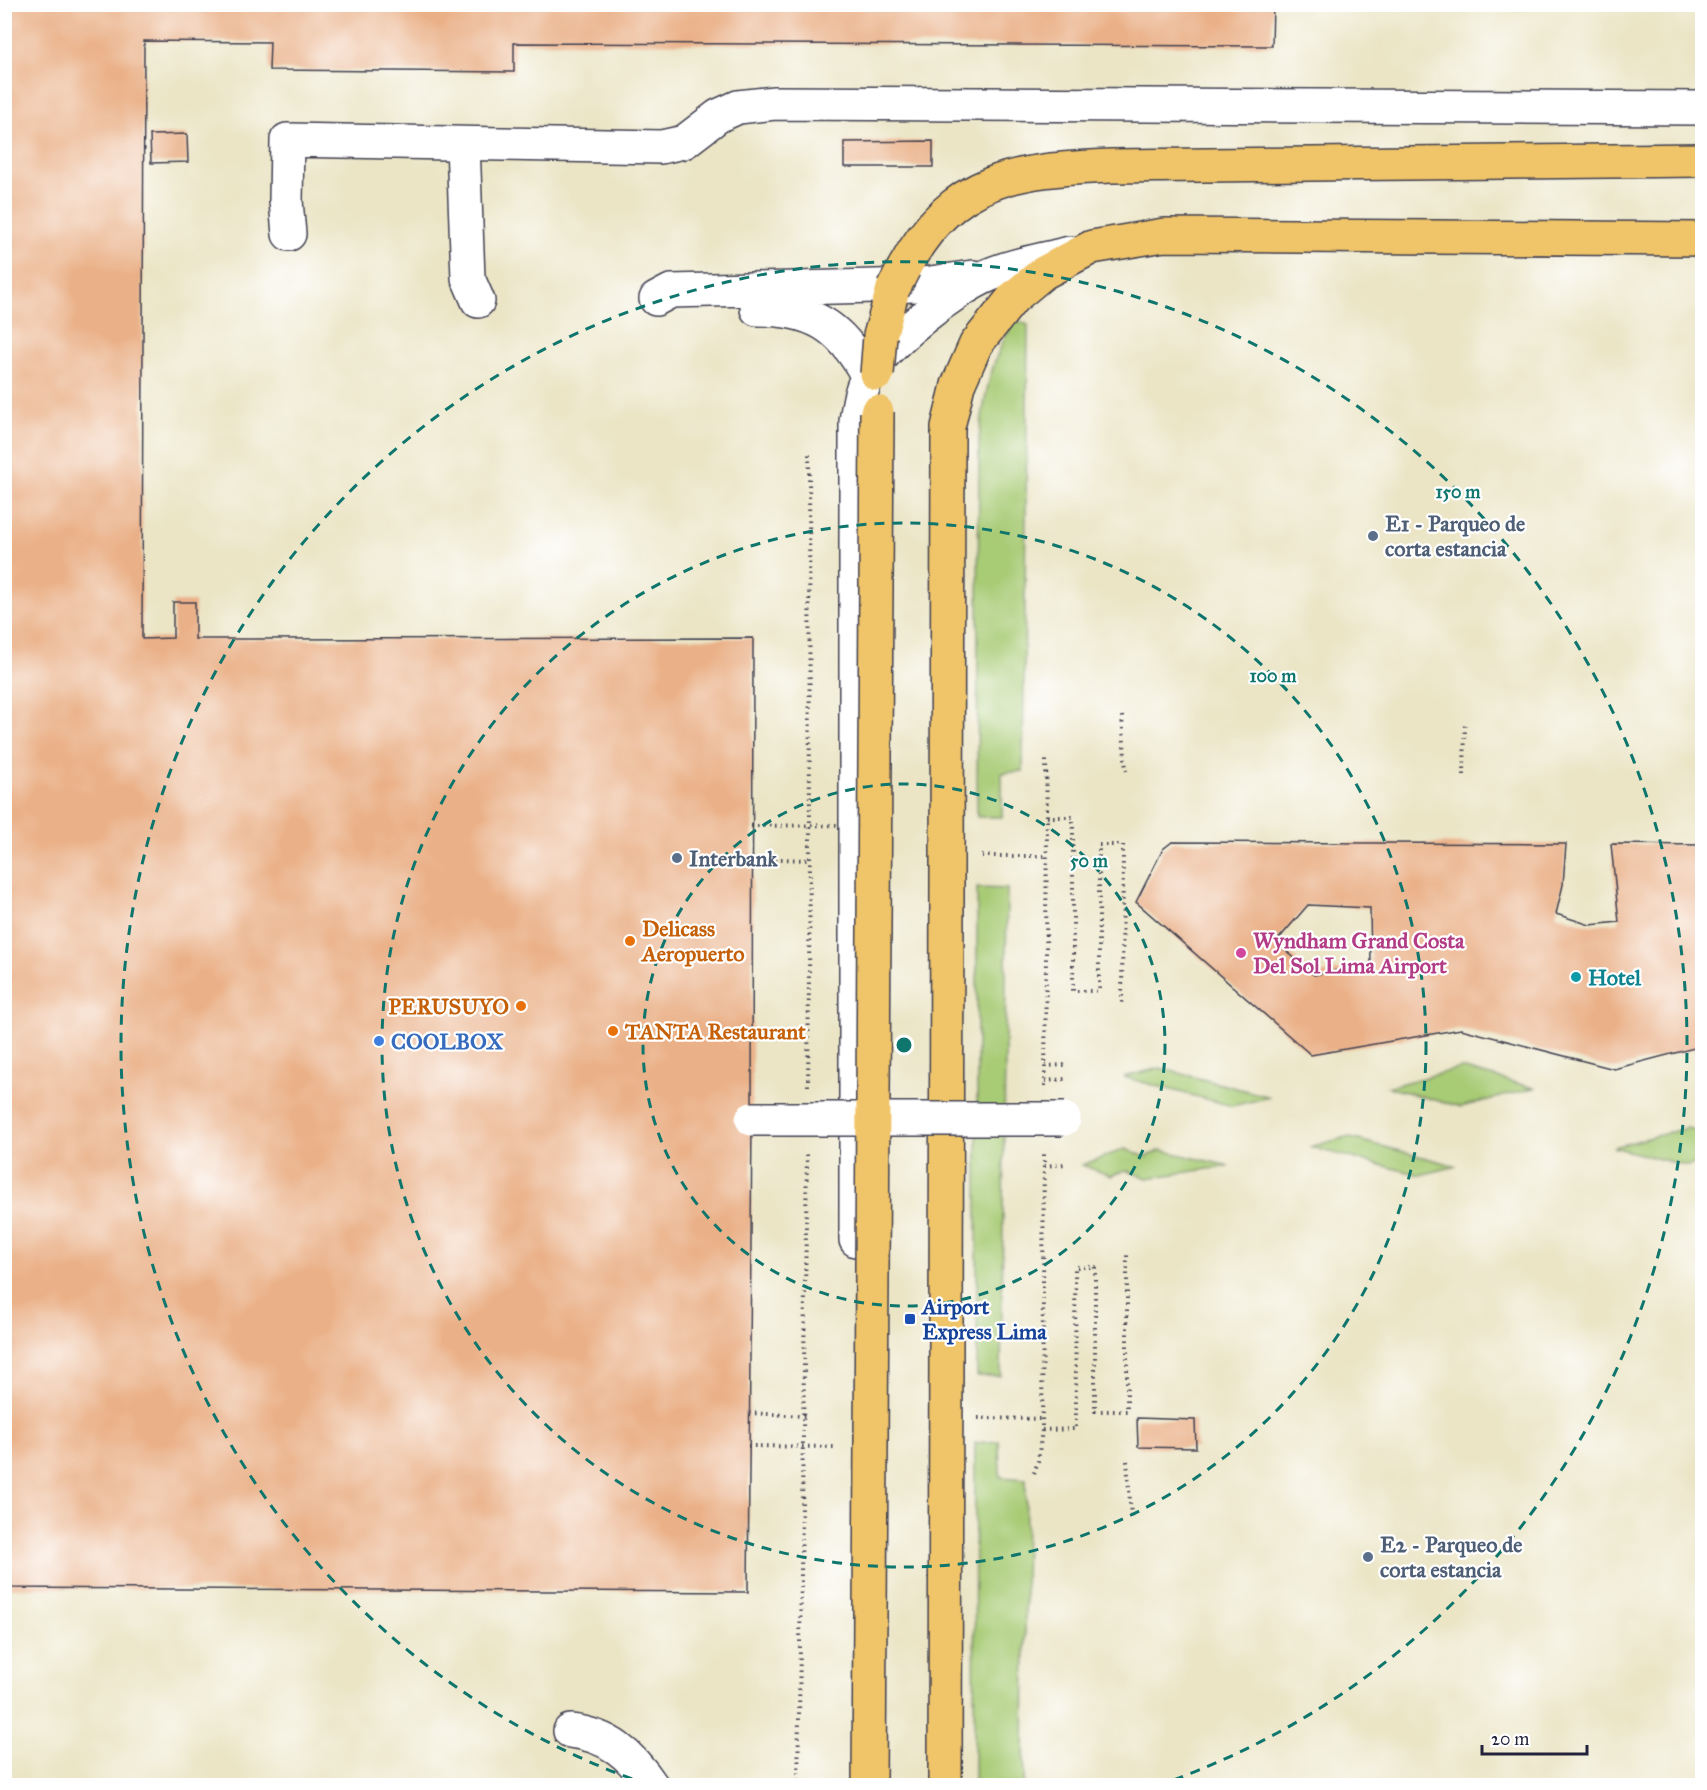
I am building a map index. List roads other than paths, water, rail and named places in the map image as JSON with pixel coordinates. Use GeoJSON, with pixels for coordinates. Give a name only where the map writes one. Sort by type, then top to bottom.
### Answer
{"type":"FeatureCollection","features":[{"type":"Feature","properties":{"kind":"main road"},"geometry":{"type":"LineString","coordinates":[[869,1785],[877,374],[880,336],[893,289],[913,251],[944,214],[975,190],[1011,176],[1048,169],[1111,166],[1702,160]]}},
{"type":"Feature","properties":{"kind":"main road"},"geometry":{"type":"LineString","coordinates":[[945,1785],[948,427],[958,385],[976,344],[1013,298],[1043,273],[1092,247],[1164,235],[1702,239]]}},
{"type":"Feature","properties":{"kind":"street"},"geometry":{"type":"LineString","coordinates":[[288,234],[287,140],[661,147],[684,142],[718,116],[738,106],[775,103],[1702,108]]}},
{"type":"Feature","properties":{"kind":"street"},"geometry":{"type":"LineString","coordinates":[[463,144],[468,278],[478,301]]}},
{"type":"Feature","properties":{"kind":"street"},"geometry":{"type":"LineString","coordinates":[[867,375],[857,357],[836,334],[824,323],[802,313],[777,309],[671,304],[671,291],[916,285],[990,274],[1092,247]]}},
{"type":"Feature","properties":{"kind":"street"},"geometry":{"type":"LineString","coordinates":[[856,1785],[856,422],[860,394],[867,375],[892,344],[958,292],[990,274]]}},
{"type":"Feature","properties":{"kind":"street"},"geometry":{"type":"LineString","coordinates":[[752,1119],[1064,1119]]}},
{"type":"Feature","properties":{"kind":"street"},"geometry":{"type":"LineString","coordinates":[[570,1731],[588,1733],[606,1740],[637,1764],[652,1785]]}},
{"type":"Feature","properties":{"kind":"place","name":"E1 - Parqueo de corta estancia"},"geometry":{"type":"Point","coordinates":[1373,536]}},
{"type":"Feature","properties":{"kind":"place","name":"Interbank"},"geometry":{"type":"Point","coordinates":[677,858]}},
{"type":"Feature","properties":{"kind":"place","name":"Delicass Aeropuerto"},"geometry":{"type":"Point","coordinates":[630,941]}},
{"type":"Feature","properties":{"kind":"place","name":"Wyndham Grand Costa Del Sol Lima Airport"},"geometry":{"type":"Point","coordinates":[1241,953]}},
{"type":"Feature","properties":{"kind":"place","name":"Hotel"},"geometry":{"type":"Point","coordinates":[1576,977]}},
{"type":"Feature","properties":{"kind":"place","name":"PERUSUYO"},"geometry":{"type":"Point","coordinates":[521,1006]}},
{"type":"Feature","properties":{"kind":"place","name":"TANTA Restaurant"},"geometry":{"type":"Point","coordinates":[613,1031]}},
{"type":"Feature","properties":{"kind":"place","name":"COOLBOX"},"geometry":{"type":"Point","coordinates":[379,1041]}},
{"type":"Feature","properties":{"kind":"place","name":"Airport Express Lima"},"geometry":{"type":"Point","coordinates":[910,1319]}},
{"type":"Feature","properties":{"kind":"place","name":"E2 - Parqueo de corta estancia"},"geometry":{"type":"Point","coordinates":[1368,1557]}}]}
